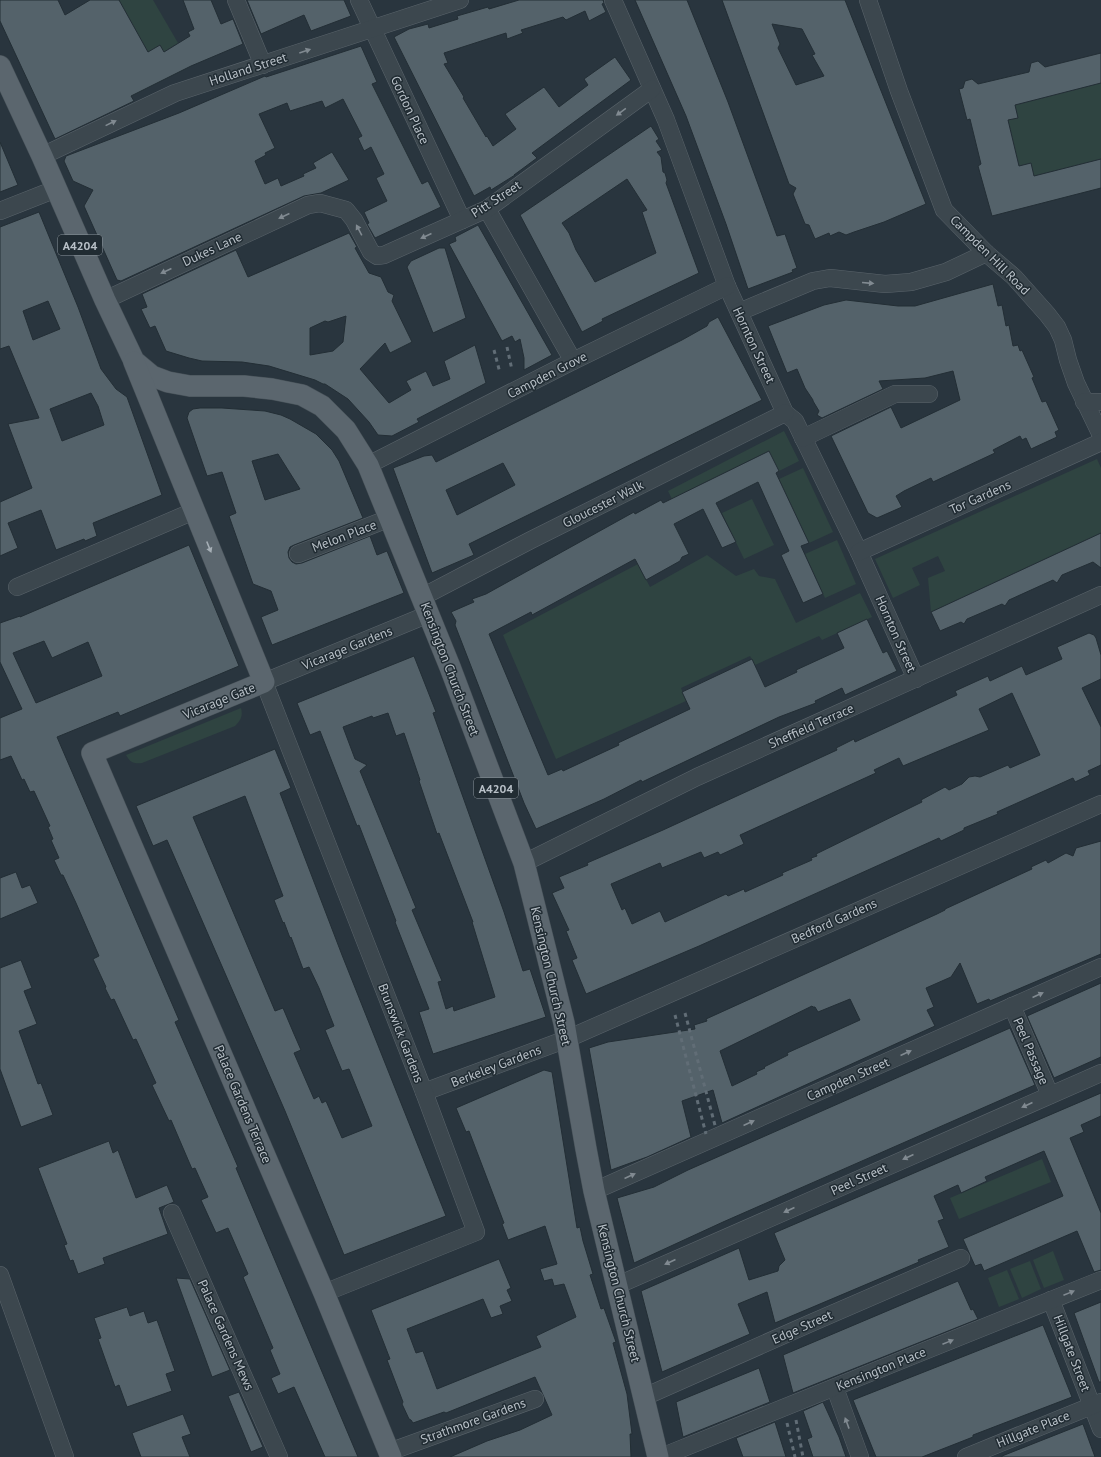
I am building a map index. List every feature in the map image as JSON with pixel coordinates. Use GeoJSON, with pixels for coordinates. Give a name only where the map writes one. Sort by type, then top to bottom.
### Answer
{"type":"FeatureCollection","features":[{"type":"Feature","properties":{"kind":"main road","name":"Kensington Church Street"},"geometry":{"type":"LineString","coordinates":[[0,66],[134,361],[152,376],[168,382],[190,386],[244,386],[272,389],[302,395],[322,406],[340,423],[352,438],[368,465],[426,606],[524,863],[567,1039],[584,1143],[594,1191],[618,1285],[658,1457]]}},
{"type":"Feature","properties":{"kind":"main road","name":"Vicarage Gate"},"geometry":{"type":"LineString","coordinates":[[92,753],[264,682],[134,361]]}},
{"type":"Feature","properties":{"kind":"main road","name":"Palace Gardens Terrace"},"geometry":{"type":"LineString","coordinates":[[92,753],[324,1293],[390,1454]]}},
{"type":"Feature","properties":{"kind":"street"},"geometry":{"type":"LineString","coordinates":[[236,0],[262,65]]}},
{"type":"Feature","properties":{"kind":"street","name":"Gordon Place"},"geometry":{"type":"LineString","coordinates":[[359,0],[462,220]]}},
{"type":"Feature","properties":{"kind":"street","name":"Holland Street"},"geometry":{"type":"LineString","coordinates":[[42,156],[175,93],[372,28],[418,6],[460,0]]}},
{"type":"Feature","properties":{"kind":"street","name":"Hornton Street"},"geometry":{"type":"LineString","coordinates":[[613,0],[666,120],[738,312],[785,413],[795,421],[804,438],[859,552],[916,679]]}},
{"type":"Feature","properties":{"kind":"street","name":"Campden Hill Road"},"geometry":{"type":"LineString","coordinates":[[868,0],[899,91],[944,210],[986,253],[1014,278],[1057,327],[1063,340],[1076,383],[1093,402],[1101,435]]}},
{"type":"Feature","properties":{"kind":"street","name":"Pitt Street"},"geometry":{"type":"LineString","coordinates":[[320,203],[346,210],[354,220],[371,252],[377,256],[384,255],[486,209],[652,89]]}},
{"type":"Feature","properties":{"kind":"street"},"geometry":{"type":"LineString","coordinates":[[0,211],[56,190]]}},
{"type":"Feature","properties":{"kind":"street","name":"Dukes Lane"},"geometry":{"type":"LineString","coordinates":[[105,300],[308,205],[320,203]]}},
{"type":"Feature","properties":{"kind":"street"},"geometry":{"type":"LineString","coordinates":[[486,209],[573,362]]}},
{"type":"Feature","properties":{"kind":"street"},"geometry":{"type":"LineString","coordinates":[[738,312],[813,281],[830,278],[885,284],[911,282],[946,272],[986,253]]}},
{"type":"Feature","properties":{"kind":"street","name":"Campden Grove"},"geometry":{"type":"LineString","coordinates":[[368,465],[727,286]]}},
{"type":"Feature","properties":{"kind":"street"},"geometry":{"type":"LineString","coordinates":[[804,438],[895,394],[929,394]]}},
{"type":"Feature","properties":{"kind":"street","name":"Gloucester Walk"},"geometry":{"type":"LineString","coordinates":[[426,606],[531,540],[785,413]]}},
{"type":"Feature","properties":{"kind":"street","name":"Tor Gardens"},"geometry":{"type":"LineString","coordinates":[[859,552],[1101,442]]}},
{"type":"Feature","properties":{"kind":"street"},"geometry":{"type":"LineString","coordinates":[[17,587],[194,511]]}},
{"type":"Feature","properties":{"kind":"street","name":"Melon Place"},"geometry":{"type":"LineString","coordinates":[[298,554],[390,518]]}},
{"type":"Feature","properties":{"kind":"street","name":"Sheffield Terrace"},"geometry":{"type":"LineString","coordinates":[[524,863],[697,777],[1101,595]]}},
{"type":"Feature","properties":{"kind":"street","name":"Vicarage Gardens"},"geometry":{"type":"LineString","coordinates":[[264,682],[426,606]]}},
{"type":"Feature","properties":{"kind":"street","name":"Brunswick Gardens"},"geometry":{"type":"LineString","coordinates":[[264,682],[424,1092],[476,1232],[324,1293]]}},
{"type":"Feature","properties":{"kind":"street","name":"Bedford Gardens"},"geometry":{"type":"LineString","coordinates":[[567,1039],[1101,804]]}},
{"type":"Feature","properties":{"kind":"street","name":"Campden Street"},"geometry":{"type":"LineString","coordinates":[[594,1191],[1101,966]]}},
{"type":"Feature","properties":{"kind":"street","name":"Peel Passage"},"geometry":{"type":"LineString","coordinates":[[1012,1006],[1050,1095]]}},
{"type":"Feature","properties":{"kind":"street","name":"Berkeley Gardens"},"geometry":{"type":"LineString","coordinates":[[424,1092],[567,1039]]}},
{"type":"Feature","properties":{"kind":"street","name":"Peel Street"},"geometry":{"type":"LineString","coordinates":[[618,1285],[1101,1073]]}},
{"type":"Feature","properties":{"kind":"street","name":"Palace Gardens Mews"},"geometry":{"type":"LineString","coordinates":[[172,1213],[279,1457]]}},
{"type":"Feature","properties":{"kind":"street","name":"Edge Street"},"geometry":{"type":"LineString","coordinates":[[644,1398],[811,1322],[961,1258]]}},
{"type":"Feature","properties":{"kind":"street"},"geometry":{"type":"LineString","coordinates":[[0,1275],[65,1457]]}},
{"type":"Feature","properties":{"kind":"street","name":"Kensington Place"},"geometry":{"type":"LineString","coordinates":[[661,1457],[1101,1280]]}},
{"type":"Feature","properties":{"kind":"street","name":"Hillgate Street"},"geometry":{"type":"LineString","coordinates":[[1051,1300],[1096,1404],[1101,1429]]}},
{"type":"Feature","properties":{"kind":"street"},"geometry":{"type":"LineString","coordinates":[[834,1388],[860,1457]]}},
{"type":"Feature","properties":{"kind":"street","name":"Strathmore Gardens"},"geometry":{"type":"LineString","coordinates":[[390,1454],[535,1399]]}},
{"type":"Feature","properties":{"kind":"street","name":"Hillgate Place"},"geometry":{"type":"LineString","coordinates":[[966,1457],[1096,1404]]}},
{"type":"Feature","properties":{"kind":"green space"},"geometry":{"type":"Polygon","coordinates":[[[118,0],[153,0],[178,43],[164,52],[148,52],[118,0]]]}},
{"type":"Feature","properties":{"kind":"green space"},"geometry":{"type":"Polygon","coordinates":[[[1101,83],[1101,159],[1034,176],[1031,163],[1019,166],[1008,120],[1018,118],[1015,105],[1101,83]]]}},
{"type":"Feature","properties":{"kind":"green space"},"geometry":{"type":"Polygon","coordinates":[[[784,431],[799,461],[779,471],[769,451],[672,499],[668,491],[784,431]]]}},
{"type":"Feature","properties":{"kind":"green space"},"geometry":{"type":"Polygon","coordinates":[[[1097,459],[1101,468],[1101,533],[931,612],[928,578],[945,571],[938,556],[912,568],[920,585],[893,598],[875,559],[1097,459]]]}},
{"type":"Feature","properties":{"kind":"green space"},"geometry":{"type":"Polygon","coordinates":[[[803,468],[833,532],[809,543],[779,479],[803,468]]]}},
{"type":"Feature","properties":{"kind":"green space"},"geometry":{"type":"Polygon","coordinates":[[[752,499],[774,545],[744,559],[722,513],[752,499]]]}},
{"type":"Feature","properties":{"kind":"green space"},"geometry":{"type":"Polygon","coordinates":[[[837,540],[856,584],[825,598],[805,554],[837,540]]]}},
{"type":"Feature","properties":{"kind":"green space"},"geometry":{"type":"Polygon","coordinates":[[[707,555],[736,576],[754,569],[759,576],[775,579],[796,623],[860,593],[872,617],[822,640],[819,636],[755,665],[750,656],[681,688],[686,701],[556,759],[503,635],[638,564],[650,587],[707,555]]]}},
{"type":"Feature","properties":{"kind":"green space"},"geometry":{"type":"Polygon","coordinates":[[[241,708],[241,718],[235,726],[142,763],[132,762],[126,755],[241,708]]]}},
{"type":"Feature","properties":{"kind":"green space"},"geometry":{"type":"Polygon","coordinates":[[[1042,1159],[1051,1182],[959,1219],[950,1198],[1042,1159]]]}},
{"type":"Feature","properties":{"kind":"green space"},"geometry":{"type":"Polygon","coordinates":[[[1053,1251],[1064,1280],[1044,1288],[1033,1260],[1053,1251]]]}},
{"type":"Feature","properties":{"kind":"green space"},"geometry":{"type":"Polygon","coordinates":[[[1030,1261],[1041,1289],[1022,1298],[1010,1269],[1030,1261]]]}},
{"type":"Feature","properties":{"kind":"green space"},"geometry":{"type":"Polygon","coordinates":[[[1007,1270],[1019,1299],[999,1307],[988,1278],[1007,1270]]]}},
{"type":"Feature","properties":{"kind":"building"},"geometry":{"type":"Polygon","coordinates":[[[0,0],[58,0],[65,15],[90,0],[119,0],[148,52],[160,45],[164,52],[190,36],[188,32],[194,29],[183,0],[211,0],[221,24],[233,19],[243,44],[191,66],[131,96],[134,101],[55,139],[0,21],[0,0]]]}},
{"type":"Feature","properties":{"kind":"building"},"geometry":{"type":"Polygon","coordinates":[[[247,0],[344,0],[351,16],[311,31],[304,15],[261,34],[247,0]]]}},
{"type":"Feature","properties":{"kind":"building"},"geometry":{"type":"Polygon","coordinates":[[[519,0],[603,0],[604,3],[602,4],[606,12],[589,21],[585,11],[566,20],[563,17],[521,30],[523,33],[507,39],[506,33],[444,53],[448,63],[444,64],[486,137],[487,136],[493,146],[516,129],[505,114],[544,87],[559,107],[588,85],[584,79],[615,57],[631,80],[532,153],[537,158],[515,175],[491,190],[490,187],[474,196],[394,37],[409,29],[428,24],[429,28],[458,19],[457,16],[488,7],[489,9],[519,0]]]}},
{"type":"Feature","properties":{"kind":"building"},"geometry":{"type":"Polygon","coordinates":[[[635,0],[687,0],[728,102],[777,236],[785,234],[797,268],[792,270],[793,272],[748,289],[726,224],[686,116],[635,0]]]}},
{"type":"Feature","properties":{"kind":"building"},"geometry":{"type":"Polygon","coordinates":[[[722,0],[845,0],[926,204],[884,222],[846,235],[839,232],[830,236],[829,233],[815,239],[809,225],[805,224],[793,194],[796,188],[789,184],[722,0]],[[772,24],[780,44],[778,48],[796,85],[824,76],[812,55],[815,54],[802,29],[772,24]]]}},
{"type":"Feature","properties":{"kind":"building"},"geometry":{"type":"Polygon","coordinates":[[[361,46],[377,82],[372,84],[422,184],[428,181],[441,207],[375,238],[367,224],[369,223],[364,212],[387,201],[376,178],[384,174],[371,147],[364,151],[358,138],[362,136],[343,99],[325,108],[322,101],[290,111],[287,103],[259,114],[275,148],[265,153],[266,155],[255,161],[265,184],[278,178],[281,186],[304,176],[303,174],[316,168],[313,163],[332,152],[349,180],[321,193],[304,196],[121,281],[117,280],[84,206],[93,190],[73,181],[64,161],[66,156],[179,113],[265,76],[266,77],[361,46]]]}},
{"type":"Feature","properties":{"kind":"building"},"geometry":{"type":"Polygon","coordinates":[[[1101,53],[1101,83],[1015,105],[1018,118],[1008,120],[1019,166],[1031,163],[1034,176],[1101,159],[1101,188],[992,216],[978,166],[981,164],[970,119],[967,120],[959,89],[963,88],[965,81],[972,79],[978,84],[1029,72],[1031,63],[1038,61],[1045,67],[1101,53]]]}},
{"type":"Feature","properties":{"kind":"building"},"geometry":{"type":"Polygon","coordinates":[[[651,126],[659,139],[656,141],[662,150],[657,152],[661,157],[663,172],[665,173],[667,180],[666,183],[699,273],[602,319],[603,321],[582,332],[520,215],[651,126]],[[627,179],[562,223],[569,233],[576,250],[595,282],[656,253],[642,212],[647,210],[627,179]]]}},
{"type":"Feature","properties":{"kind":"building"},"geometry":{"type":"Polygon","coordinates":[[[0,142],[18,185],[0,192],[0,142]]]}},
{"type":"Feature","properties":{"kind":"building"},"geometry":{"type":"Polygon","coordinates":[[[39,212],[78,307],[101,369],[116,389],[127,397],[162,495],[93,523],[97,536],[85,541],[84,539],[56,550],[41,510],[8,523],[18,548],[0,556],[0,502],[32,488],[8,424],[39,418],[9,346],[0,349],[0,227],[39,212]],[[48,301],[23,311],[33,340],[60,329],[48,301]],[[91,393],[50,409],[62,441],[104,425],[98,406],[91,393]]]}},
{"type":"Feature","properties":{"kind":"building"},"geometry":{"type":"Polygon","coordinates":[[[478,225],[552,355],[524,370],[524,358],[520,339],[515,342],[512,336],[502,341],[449,244],[456,241],[455,237],[478,225]]]}},
{"type":"Feature","properties":{"kind":"building"},"geometry":{"type":"Polygon","coordinates":[[[349,233],[357,247],[355,248],[369,273],[381,277],[388,292],[394,295],[392,301],[412,342],[390,353],[385,343],[360,369],[389,403],[411,390],[406,381],[426,371],[433,386],[450,379],[444,361],[475,345],[486,383],[417,419],[419,422],[392,436],[378,435],[369,422],[348,399],[325,384],[315,380],[269,366],[242,362],[202,361],[166,351],[155,326],[150,328],[141,309],[147,307],[142,294],[236,250],[248,277],[349,233]],[[346,316],[328,322],[325,321],[310,328],[310,355],[333,351],[343,342],[346,316]]]}},
{"type":"Feature","properties":{"kind":"building"},"geometry":{"type":"Polygon","coordinates":[[[439,248],[445,248],[466,318],[433,333],[407,267],[411,261],[439,248]]]}},
{"type":"Feature","properties":{"kind":"building"},"geometry":{"type":"Polygon","coordinates":[[[993,284],[998,306],[1002,305],[1006,326],[1009,325],[1013,346],[1018,345],[1020,351],[1022,350],[1034,377],[1032,378],[1042,402],[1046,401],[1059,430],[1055,432],[1057,437],[1031,449],[1026,438],[1022,440],[1020,436],[993,450],[995,453],[933,482],[931,478],[904,491],[896,496],[902,507],[877,518],[868,513],[831,436],[891,407],[901,428],[960,400],[953,371],[925,378],[879,381],[883,389],[822,418],[817,415],[819,411],[805,388],[797,369],[787,373],[768,326],[824,305],[846,300],[898,306],[915,306],[993,284]]]}},
{"type":"Feature","properties":{"kind":"building"},"geometry":{"type":"Polygon","coordinates":[[[718,317],[762,400],[469,544],[474,555],[432,573],[393,468],[424,456],[432,455],[436,462],[682,340],[707,326],[709,322],[718,317]],[[503,463],[446,490],[457,515],[515,485],[503,463]]]}},
{"type":"Feature","properties":{"kind":"building"},"geometry":{"type":"Polygon","coordinates":[[[222,408],[265,411],[290,419],[316,434],[332,450],[339,461],[363,518],[290,547],[288,552],[289,558],[296,564],[302,563],[370,536],[377,555],[387,551],[404,593],[272,645],[261,617],[278,610],[271,591],[253,584],[229,516],[236,513],[222,472],[207,476],[187,418],[189,412],[193,409],[222,408]],[[278,454],[252,461],[265,500],[300,489],[278,454]]]}},
{"type":"Feature","properties":{"kind":"building"},"geometry":{"type":"Polygon","coordinates":[[[769,451],[779,471],[776,473],[809,543],[801,546],[823,594],[803,603],[781,555],[789,551],[758,482],[716,503],[736,542],[722,548],[703,509],[674,524],[689,554],[682,557],[680,561],[646,580],[635,559],[532,615],[531,612],[489,634],[548,775],[562,769],[563,771],[619,745],[618,743],[690,709],[682,692],[752,659],[765,687],[797,672],[796,670],[844,648],[837,633],[867,619],[883,653],[887,651],[897,671],[845,695],[842,688],[815,701],[816,703],[779,717],[642,782],[641,780],[604,799],[536,829],[524,803],[455,625],[456,621],[451,612],[474,602],[472,599],[486,594],[634,512],[635,514],[661,500],[663,503],[769,451]]]}},
{"type":"Feature","properties":{"kind":"building"},"geometry":{"type":"Polygon","coordinates":[[[1101,533],[1101,568],[1093,562],[1062,575],[1057,583],[1053,580],[1009,600],[1005,606],[1002,604],[967,619],[964,624],[961,622],[940,631],[931,612],[1101,533]]]}},
{"type":"Feature","properties":{"kind":"building"},"geometry":{"type":"Polygon","coordinates":[[[189,545],[239,666],[120,716],[118,712],[57,737],[179,1020],[175,1022],[238,1167],[236,1168],[358,1457],[325,1457],[294,1387],[278,1394],[271,1378],[280,1374],[270,1350],[273,1348],[243,1277],[248,1274],[228,1228],[216,1233],[201,1200],[208,1197],[195,1168],[192,1169],[171,1120],[169,1121],[152,1085],[156,1083],[136,1039],[133,1040],[114,999],[111,1000],[105,988],[106,987],[93,959],[99,956],[63,875],[61,875],[54,860],[59,858],[51,840],[53,839],[48,827],[50,826],[34,791],[30,792],[24,779],[22,780],[11,756],[0,760],[0,718],[22,709],[0,662],[0,623],[20,617],[189,545]],[[44,641],[13,653],[36,703],[102,676],[88,642],[52,658],[44,641]]]}},
{"type":"Feature","properties":{"kind":"building"},"geometry":{"type":"Polygon","coordinates":[[[1089,633],[1094,635],[1096,638],[1101,655],[1101,679],[1082,688],[1101,727],[1101,765],[1088,771],[1090,775],[1075,782],[1073,778],[997,812],[998,814],[964,828],[964,830],[941,841],[939,838],[699,946],[586,994],[572,960],[577,958],[566,931],[569,930],[552,893],[564,888],[559,877],[837,750],[836,748],[854,739],[855,742],[957,695],[955,691],[988,676],[990,681],[1022,666],[1026,675],[1062,659],[1057,647],[1089,633]],[[1012,693],[979,709],[989,730],[903,766],[899,758],[874,770],[876,773],[740,835],[744,844],[720,855],[718,852],[704,858],[701,852],[662,868],[660,863],[611,884],[622,910],[625,908],[632,924],[660,911],[665,922],[726,894],[728,896],[744,889],[745,892],[783,875],[782,873],[812,860],[811,858],[817,856],[816,854],[922,802],[921,800],[945,787],[949,790],[962,784],[969,777],[980,777],[1008,765],[1010,768],[1040,755],[1012,693]]]}},
{"type":"Feature","properties":{"kind":"building"},"geometry":{"type":"Polygon","coordinates":[[[414,656],[436,712],[433,713],[504,912],[523,971],[530,969],[546,1017],[433,1054],[419,1012],[429,1009],[359,825],[357,826],[320,731],[310,735],[297,703],[414,656]],[[388,713],[373,718],[372,716],[343,727],[355,759],[367,765],[360,771],[416,908],[412,910],[442,981],[438,982],[446,1009],[453,1006],[454,1011],[495,997],[473,922],[439,833],[437,834],[404,733],[396,736],[388,713]]]}},
{"type":"Feature","properties":{"kind":"building"},"geometry":{"type":"Polygon","coordinates":[[[275,749],[291,788],[280,793],[342,955],[446,1216],[344,1255],[285,1111],[167,840],[153,846],[136,806],[275,749]],[[245,796],[193,817],[275,1011],[283,1008],[301,1050],[294,1053],[314,1099],[319,1096],[322,1103],[326,1101],[342,1138],[372,1126],[349,1069],[342,1071],[325,1030],[334,1026],[319,988],[309,967],[303,969],[291,937],[290,938],[284,922],[283,923],[274,900],[283,896],[245,796]]]}},
{"type":"Feature","properties":{"kind":"building"},"geometry":{"type":"Polygon","coordinates":[[[1101,841],[1101,954],[990,1001],[989,999],[977,1004],[960,963],[951,977],[926,988],[934,1007],[927,1010],[935,1026],[722,1123],[713,1090],[682,1101],[691,1137],[647,1157],[611,1170],[589,1048],[608,1042],[695,1029],[694,1025],[707,1021],[706,1019],[937,914],[1032,869],[1031,867],[1046,860],[1048,863],[1066,853],[1073,856],[1076,848],[1101,841]],[[850,999],[818,1012],[815,1007],[812,1006],[720,1051],[732,1086],[757,1074],[756,1072],[765,1068],[764,1067],[788,1055],[787,1053],[860,1020],[850,999]]]}},
{"type":"Feature","properties":{"kind":"building"},"geometry":{"type":"Polygon","coordinates":[[[16,872],[22,888],[30,885],[38,903],[0,919],[0,878],[16,872]]]}},
{"type":"Feature","properties":{"kind":"building"},"geometry":{"type":"Polygon","coordinates":[[[21,960],[32,988],[24,991],[37,1024],[19,1031],[38,1084],[41,1083],[53,1115],[21,1127],[0,1069],[0,968],[21,960]]]}},
{"type":"Feature","properties":{"kind":"building"},"geometry":{"type":"Polygon","coordinates":[[[1101,983],[1101,1057],[1054,1078],[1027,1016],[1101,983]]]}},
{"type":"Feature","properties":{"kind":"building"},"geometry":{"type":"Polygon","coordinates":[[[1010,1028],[1035,1085],[723,1222],[634,1263],[617,1198],[654,1187],[688,1170],[1010,1028]]]}},
{"type":"Feature","properties":{"kind":"building"},"geometry":{"type":"Polygon","coordinates":[[[544,1070],[552,1072],[577,1228],[580,1227],[593,1274],[590,1275],[601,1309],[604,1308],[616,1342],[613,1343],[627,1394],[632,1434],[630,1434],[631,1457],[450,1457],[487,1441],[520,1430],[552,1415],[535,1377],[446,1413],[444,1412],[413,1423],[409,1419],[402,1404],[403,1402],[387,1360],[390,1359],[371,1310],[499,1259],[511,1288],[507,1290],[512,1301],[500,1306],[503,1314],[491,1318],[483,1299],[407,1329],[416,1353],[423,1351],[437,1389],[541,1347],[536,1336],[576,1317],[564,1284],[554,1286],[552,1279],[544,1281],[540,1269],[557,1264],[545,1226],[508,1240],[502,1224],[504,1223],[469,1131],[466,1132],[456,1108],[544,1070]]]}},
{"type":"Feature","properties":{"kind":"building"},"geometry":{"type":"Polygon","coordinates":[[[1101,1093],[1101,1116],[1081,1125],[1084,1132],[1070,1138],[1101,1213],[1101,1270],[1094,1272],[1077,1231],[984,1271],[981,1264],[975,1266],[963,1239],[1063,1196],[1044,1151],[985,1177],[987,1181],[961,1193],[958,1185],[934,1196],[944,1219],[938,1221],[949,1247],[918,1260],[919,1262],[775,1323],[767,1292],[738,1304],[750,1334],[662,1372],[641,1291],[739,1248],[749,1280],[778,1271],[779,1266],[785,1260],[774,1233],[1101,1093]]]}},
{"type":"Feature","properties":{"kind":"building"},"geometry":{"type":"Polygon","coordinates":[[[109,1141],[113,1153],[118,1150],[136,1198],[167,1185],[174,1202],[159,1208],[168,1234],[103,1258],[105,1264],[78,1274],[73,1260],[70,1261],[64,1245],[67,1244],[38,1168],[109,1141]]]}},
{"type":"Feature","properties":{"kind":"building"},"geometry":{"type":"Polygon","coordinates":[[[176,1278],[190,1279],[230,1370],[212,1377],[176,1278]]]}},
{"type":"Feature","properties":{"kind":"building"},"geometry":{"type":"Polygon","coordinates":[[[958,1281],[971,1310],[973,1309],[978,1319],[793,1393],[783,1355],[958,1281]]]}},
{"type":"Feature","properties":{"kind":"building"},"geometry":{"type":"Polygon","coordinates":[[[1101,1302],[1101,1382],[1099,1382],[1074,1313],[1101,1302]]]}},
{"type":"Feature","properties":{"kind":"building"},"geometry":{"type":"Polygon","coordinates":[[[127,1307],[130,1316],[144,1311],[148,1323],[157,1320],[175,1371],[166,1374],[172,1391],[127,1407],[119,1385],[115,1387],[98,1339],[101,1338],[94,1318],[127,1307]]]}},
{"type":"Feature","properties":{"kind":"building"},"geometry":{"type":"Polygon","coordinates":[[[1043,1325],[1072,1397],[973,1435],[973,1437],[922,1457],[876,1457],[853,1400],[1043,1325]]]}},
{"type":"Feature","properties":{"kind":"building"},"geometry":{"type":"Polygon","coordinates":[[[759,1368],[770,1402],[683,1437],[676,1402],[759,1368]]]}},
{"type":"Feature","properties":{"kind":"building"},"geometry":{"type":"Polygon","coordinates":[[[239,1392],[263,1447],[251,1452],[228,1396],[239,1392]]]}},
{"type":"Feature","properties":{"kind":"building"},"geometry":{"type":"Polygon","coordinates":[[[823,1402],[839,1437],[846,1457],[813,1457],[807,1439],[812,1437],[803,1411],[823,1402]]]}},
{"type":"Feature","properties":{"kind":"building"},"geometry":{"type":"Polygon","coordinates":[[[183,1414],[191,1434],[182,1437],[190,1457],[141,1457],[132,1433],[183,1414]]]}},
{"type":"Feature","properties":{"kind":"building"},"geometry":{"type":"Polygon","coordinates":[[[775,1422],[786,1457],[743,1457],[736,1438],[775,1422]]]}},
{"type":"Feature","properties":{"kind":"building"},"geometry":{"type":"Polygon","coordinates":[[[1083,1424],[1095,1457],[1002,1457],[1002,1456],[1083,1424]]]}},
{"type":"Feature","properties":{"kind":"railway"},"geometry":{"type":"LineString","coordinates":[[507,347],[512,370]]}},
{"type":"Feature","properties":{"kind":"railway"},"geometry":{"type":"LineString","coordinates":[[494,350],[500,373]]}},
{"type":"Feature","properties":{"kind":"railway"},"geometry":{"type":"LineString","coordinates":[[685,1013],[716,1129]]}},
{"type":"Feature","properties":{"kind":"railway"},"geometry":{"type":"LineString","coordinates":[[675,1015],[706,1134]]}},
{"type":"Feature","properties":{"kind":"railway"},"geometry":{"type":"LineString","coordinates":[[796,1420],[803,1457]]}},
{"type":"Feature","properties":{"kind":"railway"},"geometry":{"type":"LineString","coordinates":[[787,1423],[795,1457]]}}]}
